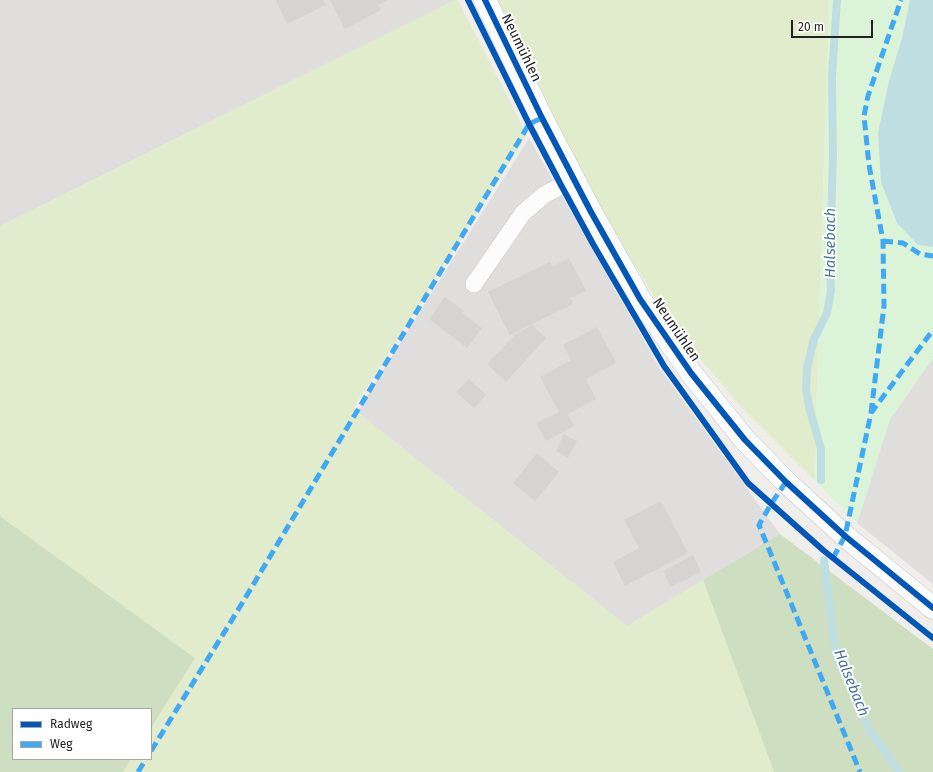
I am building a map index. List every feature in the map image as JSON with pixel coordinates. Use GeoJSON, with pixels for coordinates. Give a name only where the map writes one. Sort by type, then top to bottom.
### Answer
{"type":"FeatureCollection","features":[{"type":"Feature","properties":{"kind":"street","name":"Neumühlen"},"geometry":{"type":"LineString","coordinates":[[485,0],[542,118],[591,212],[640,299],[691,374],[745,440],[786,482],[845,536],[933,608]]}},
{"type":"Feature","properties":{"kind":"lane"},"geometry":{"type":"LineString","coordinates":[[474,284],[523,213],[544,195],[574,179]]}},
{"type":"Feature","properties":{"kind":"shaded area"},"geometry":{"type":"Polygon","coordinates":[[[0,0],[455,0],[0,226],[0,0]]]}},
{"type":"Feature","properties":{"kind":"shaded area"},"geometry":{"type":"Polygon","coordinates":[[[529,138],[660,369],[780,534],[627,626],[357,412],[529,138]]]}},
{"type":"Feature","properties":{"kind":"shaded area"},"geometry":{"type":"Polygon","coordinates":[[[933,358],[933,584],[857,523],[890,419],[933,358]]]}},
{"type":"Feature","properties":{"kind":"green space"},"geometry":{"type":"Polygon","coordinates":[[[455,0],[458,0],[527,135],[353,409],[627,626],[703,580],[774,772],[123,772],[130,760],[152,760],[152,726],[195,658],[0,516],[0,226],[455,0]]]}},
{"type":"Feature","properties":{"kind":"green space"},"geometry":{"type":"Polygon","coordinates":[[[495,0],[829,0],[814,480],[740,406],[672,325],[607,221],[562,138],[495,0]]]}},
{"type":"Feature","properties":{"kind":"green space"},"geometry":{"type":"Polygon","coordinates":[[[829,0],[933,0],[933,358],[890,419],[857,523],[814,480],[829,0]]]}},
{"type":"Feature","properties":{"kind":"green space"},"geometry":{"type":"Polygon","coordinates":[[[0,516],[195,658],[152,726],[152,708],[12,708],[12,760],[130,760],[123,772],[0,772],[0,516]]]}},
{"type":"Feature","properties":{"kind":"green space"},"geometry":{"type":"Polygon","coordinates":[[[780,534],[933,649],[933,772],[774,772],[703,580],[780,534]]]}},
{"type":"Feature","properties":{"kind":"water"},"geometry":{"type":"Polygon","coordinates":[[[910,0],[933,0],[933,247],[918,245],[897,223],[881,182],[878,133],[889,81],[902,38],[910,0]]]}},
{"type":"Feature","properties":{"kind":"building"},"geometry":{"type":"Polygon","coordinates":[[[323,0],[326,5],[287,24],[276,1],[323,0]]]}},
{"type":"Feature","properties":{"kind":"building"},"geometry":{"type":"Polygon","coordinates":[[[330,0],[388,0],[378,5],[381,10],[345,29],[330,0]]]}},
{"type":"Feature","properties":{"kind":"building"},"geometry":{"type":"Polygon","coordinates":[[[569,258],[586,291],[570,298],[573,304],[510,335],[488,292],[550,262],[552,267],[569,258]]]}},
{"type":"Feature","properties":{"kind":"building"},"geometry":{"type":"Polygon","coordinates":[[[445,297],[464,311],[462,313],[482,328],[467,348],[429,319],[445,297]]]}},
{"type":"Feature","properties":{"kind":"building"},"geometry":{"type":"Polygon","coordinates":[[[532,325],[546,338],[506,382],[487,364],[515,335],[532,325]]]}},
{"type":"Feature","properties":{"kind":"building"},"geometry":{"type":"Polygon","coordinates":[[[597,327],[616,363],[586,379],[596,399],[568,414],[574,426],[546,441],[536,423],[559,412],[540,377],[571,360],[563,345],[597,327]]]}},
{"type":"Feature","properties":{"kind":"building"},"geometry":{"type":"Polygon","coordinates":[[[469,379],[486,395],[474,408],[456,392],[469,379]]]}},
{"type":"Feature","properties":{"kind":"building"},"geometry":{"type":"Polygon","coordinates":[[[564,434],[577,441],[568,458],[556,451],[564,434]]]}},
{"type":"Feature","properties":{"kind":"building"},"geometry":{"type":"Polygon","coordinates":[[[537,453],[559,472],[535,501],[513,483],[537,453]]]}},
{"type":"Feature","properties":{"kind":"building"},"geometry":{"type":"Polygon","coordinates":[[[661,501],[688,553],[625,586],[613,562],[639,548],[624,520],[661,501]]]}},
{"type":"Feature","properties":{"kind":"building"},"geometry":{"type":"Polygon","coordinates":[[[693,555],[701,572],[671,587],[663,571],[693,555]]]}},
{"type":"Feature","properties":{"kind":"waterway","name":"Halsebach"},"geometry":{"type":"LineString","coordinates":[[821,480],[821,449],[809,407],[806,388],[807,368],[814,339],[827,313],[831,291],[830,261],[833,154],[832,77],[837,0]]}},
{"type":"Feature","properties":{"kind":"waterway","name":"Halsebach"},"geometry":{"type":"LineString","coordinates":[[824,560],[836,655],[870,731],[899,772]]}},
{"type":"Feature","properties":{"kind":"marked path"},"geometry":{"type":"LineString","coordinates":[[871,413],[884,306],[883,241],[869,165],[864,116],[868,96],[901,0]]}},
{"type":"Feature","properties":{"kind":"marked path"},"geometry":{"type":"LineString","coordinates":[[152,749],[238,610],[529,124],[542,118]]}},
{"type":"Feature","properties":{"kind":"marked path"},"geometry":{"type":"LineString","coordinates":[[883,241],[903,243],[920,254],[933,256]]}},
{"type":"Feature","properties":{"kind":"marked path"},"geometry":{"type":"LineString","coordinates":[[833,558],[845,536],[871,413],[933,330]]}},
{"type":"Feature","properties":{"kind":"marked path"},"geometry":{"type":"LineString","coordinates":[[786,482],[759,525],[860,772]]}},
{"type":"Feature","properties":{"kind":"marked path"},"geometry":{"type":"LineString","coordinates":[[138,772],[145,760]]}},
{"type":"Feature","properties":{"kind":"cycle path"},"geometry":{"type":"LineString","coordinates":[[468,0],[529,124],[593,244],[664,366],[748,483],[823,550],[933,638]]}},
{"type":"Feature","properties":{"kind":"cycle path"},"geometry":{"type":"LineString","coordinates":[[485,0],[542,118],[591,212],[640,299],[691,373],[745,440],[786,482],[845,536],[933,608]]}}]}
